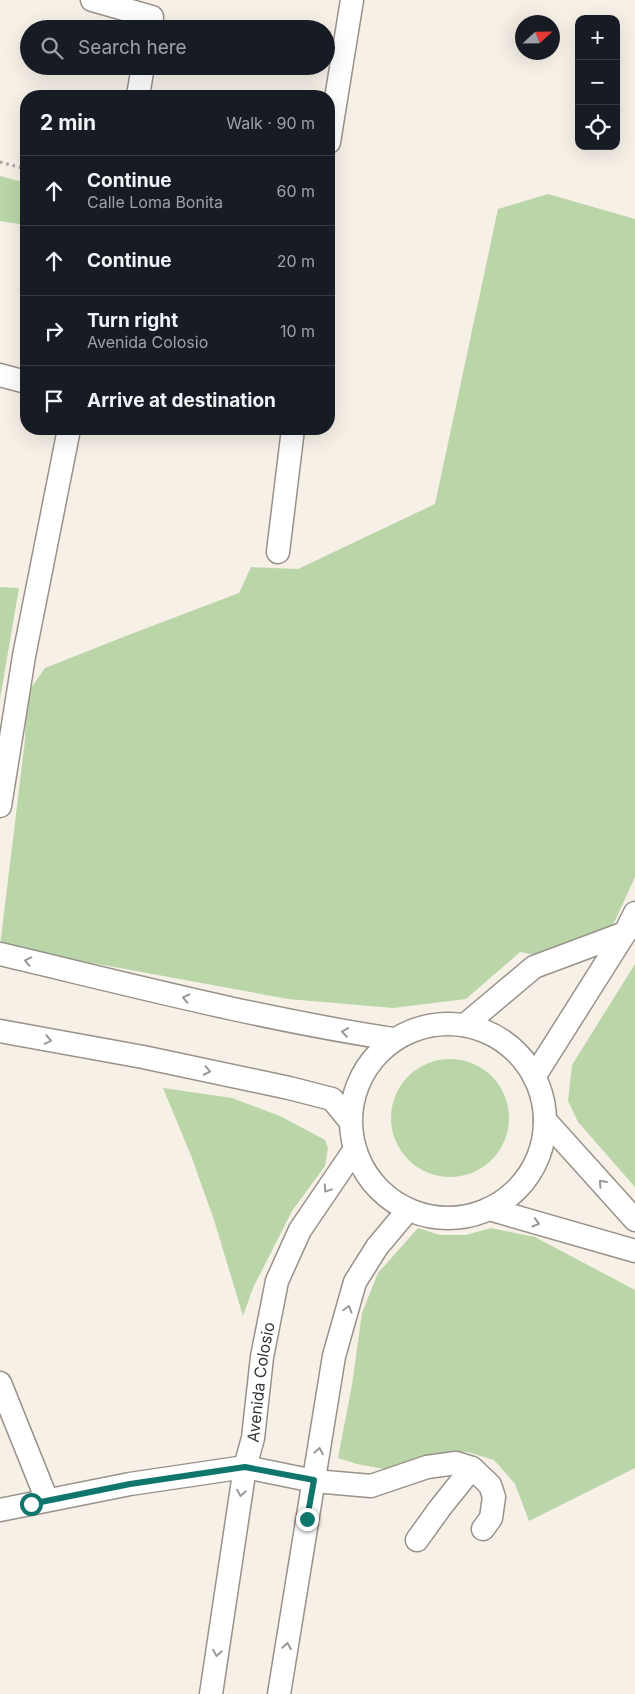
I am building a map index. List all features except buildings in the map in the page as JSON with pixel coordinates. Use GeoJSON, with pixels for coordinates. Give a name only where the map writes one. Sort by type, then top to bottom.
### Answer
{"type":"FeatureCollection","features":[{"type":"Feature","properties":{"kind":"street"},"geometry":{"type":"LineString","coordinates":[[92,0],[152,15]]}},
{"type":"Feature","properties":{"kind":"street"},"geometry":{"type":"LineString","coordinates":[[335,105],[352,0]]}},
{"type":"Feature","properties":{"kind":"street"},"geometry":{"type":"LineString","coordinates":[[139,90],[142,75]]}},
{"type":"Feature","properties":{"kind":"street"},"geometry":{"type":"LineString","coordinates":[[0,375],[20,380]]}},
{"type":"Feature","properties":{"kind":"street"},"geometry":{"type":"LineString","coordinates":[[0,806],[24,656],[68,435]]}},
{"type":"Feature","properties":{"kind":"street"},"geometry":{"type":"LineString","coordinates":[[278,552],[292,435]]}},
{"type":"Feature","properties":{"kind":"street"},"geometry":{"type":"LineString","coordinates":[[534,1076],[625,933],[635,913]]}},
{"type":"Feature","properties":{"kind":"street"},"geometry":{"type":"LineString","coordinates":[[466,1025],[534,967],[625,933]]}},
{"type":"Feature","properties":{"kind":"street"},"geometry":{"type":"LineString","coordinates":[[0,954],[240,1011],[332,1030],[393,1039]]}},
{"type":"Feature","properties":{"kind":"street"},"geometry":{"type":"LineString","coordinates":[[441,1023],[466,1025],[493,1035],[517,1052],[534,1076],[542,1098],[545,1120],[541,1147],[530,1173],[512,1194],[489,1209],[462,1217],[434,1217],[408,1210],[384,1195],[366,1174],[354,1149],[350,1121],[355,1089],[370,1061],[393,1039],[416,1028],[441,1023]]}},
{"type":"Feature","properties":{"kind":"street"},"geometry":{"type":"LineString","coordinates":[[0,1031],[143,1057],[332,1099],[350,1121]]}},
{"type":"Feature","properties":{"kind":"street"},"geometry":{"type":"LineString","coordinates":[[545,1120],[635,1220]]}},
{"type":"Feature","properties":{"kind":"street","name":"Avenida Colosio"},"geometry":{"type":"LineString","coordinates":[[211,1694],[245,1467],[253,1438],[262,1357],[277,1281],[300,1230],[354,1149]]}},
{"type":"Feature","properties":{"kind":"street"},"geometry":{"type":"LineString","coordinates":[[489,1209],[635,1252]]}},
{"type":"Feature","properties":{"kind":"street"},"geometry":{"type":"LineString","coordinates":[[279,1694],[334,1356],[356,1282],[377,1247],[408,1210]]}},
{"type":"Feature","properties":{"kind":"street"},"geometry":{"type":"LineString","coordinates":[[0,1383],[47,1500]]}},
{"type":"Feature","properties":{"kind":"street"},"geometry":{"type":"LineString","coordinates":[[0,1510],[130,1484],[245,1467],[314,1480],[371,1486],[428,1467],[456,1463],[472,1468],[490,1485],[494,1497],[491,1518],[483,1529]]}},
{"type":"Feature","properties":{"kind":"street"},"geometry":{"type":"LineString","coordinates":[[417,1540],[472,1468]]}},
{"type":"Feature","properties":{"kind":"path"},"geometry":{"type":"LineString","coordinates":[[0,162],[20,168]]}},
{"type":"Feature","properties":{"kind":"green space"},"geometry":{"type":"Polygon","coordinates":[[[0,176],[20,181],[20,224],[0,221],[0,176]]]}},
{"type":"Feature","properties":{"kind":"green space"},"geometry":{"type":"Polygon","coordinates":[[[548,194],[635,219],[635,877],[603,947],[545,957],[520,952],[466,999],[393,1008],[288,999],[0,946],[25,740],[26,695],[45,668],[239,593],[251,567],[298,569],[435,504],[498,209],[548,194]]]}},
{"type":"Feature","properties":{"kind":"green space"},"geometry":{"type":"Polygon","coordinates":[[[0,587],[19,588],[0,699],[0,587]]]}},
{"type":"Feature","properties":{"kind":"green space"},"geometry":{"type":"Polygon","coordinates":[[[635,964],[635,1187],[578,1122],[568,1101],[572,1065],[635,964]]]}},
{"type":"Feature","properties":{"kind":"green space"},"geometry":{"type":"Polygon","coordinates":[[[450,1059],[473,1063],[492,1076],[505,1095],[509,1118],[505,1141],[492,1160],[473,1173],[450,1177],[427,1173],[408,1160],[395,1141],[391,1118],[395,1095],[408,1076],[427,1063],[450,1059]]]}},
{"type":"Feature","properties":{"kind":"green space"},"geometry":{"type":"Polygon","coordinates":[[[163,1088],[232,1098],[280,1116],[325,1140],[328,1148],[325,1166],[292,1211],[253,1288],[243,1316],[214,1220],[192,1158],[163,1088]]]}},
{"type":"Feature","properties":{"kind":"green space"},"geometry":{"type":"Polygon","coordinates":[[[418,1228],[440,1235],[466,1235],[491,1228],[535,1237],[635,1290],[635,1468],[529,1521],[515,1484],[494,1460],[467,1452],[430,1456],[389,1470],[338,1458],[352,1385],[362,1313],[378,1273],[418,1228]]]}},
{"type":"Feature","properties":{"kind":"route"},"geometry":{"type":"LineString","coordinates":[[31,1504],[130,1484],[245,1467],[314,1480],[307,1519]]}}]}
